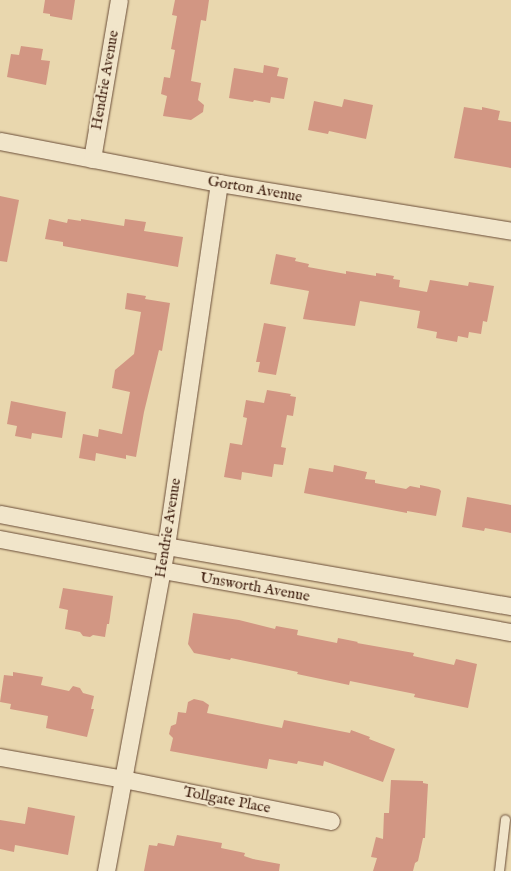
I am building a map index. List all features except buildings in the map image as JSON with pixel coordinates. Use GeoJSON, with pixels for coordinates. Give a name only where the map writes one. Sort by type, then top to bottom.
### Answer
{"type":"FeatureCollection","features":[{"type":"Feature","properties":{"kind":"street","name":"Hendrie Avenue"},"geometry":{"type":"LineString","coordinates":[[92,159],[119,0]]}},
{"type":"Feature","properties":{"kind":"street","name":"Gorton Avenue"},"geometry":{"type":"LineString","coordinates":[[0,141],[219,183],[511,231]]}},
{"type":"Feature","properties":{"kind":"street","name":"Hendrie Avenue"},"geometry":{"type":"LineString","coordinates":[[106,871],[166,546],[219,183]]}},
{"type":"Feature","properties":{"kind":"street","name":"Unsworth Avenue"},"geometry":{"type":"LineString","coordinates":[[0,514],[166,546],[511,606]]}},
{"type":"Feature","properties":{"kind":"street","name":"Unsworth Avenue"},"geometry":{"type":"LineString","coordinates":[[0,539],[162,570],[511,632]]}},
{"type":"Feature","properties":{"kind":"street","name":"Tollgate Place"},"geometry":{"type":"LineString","coordinates":[[0,757],[123,779],[331,821]]}},
{"type":"Feature","properties":{"kind":"lane"},"geometry":{"type":"LineString","coordinates":[[499,871],[505,819]]}}]}
